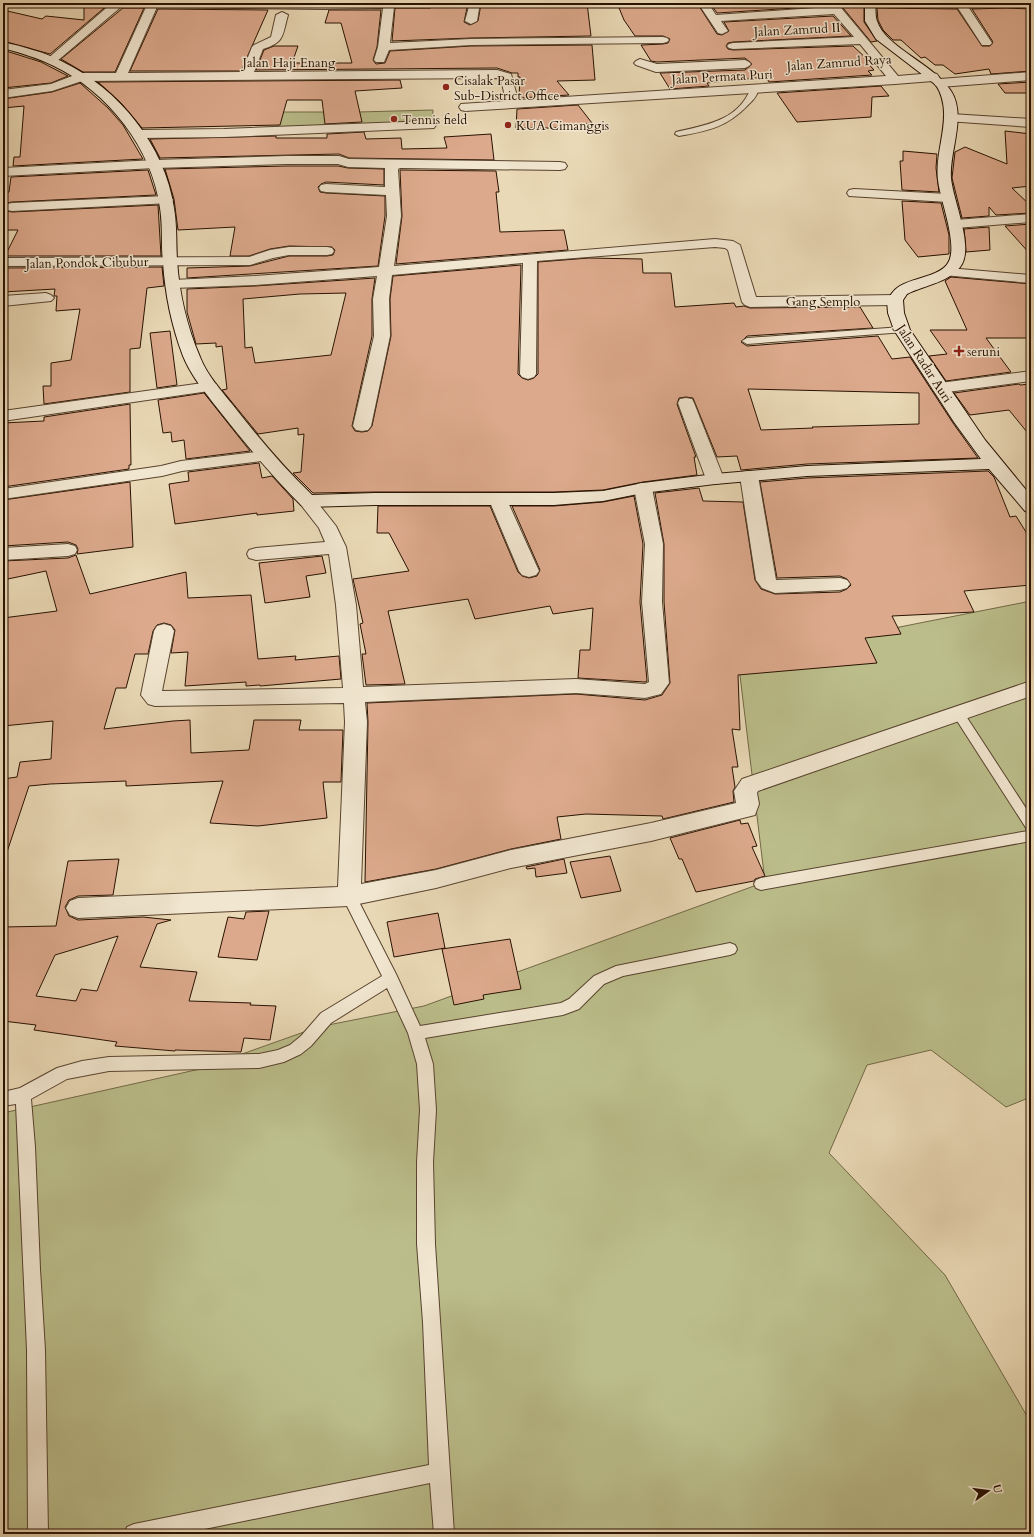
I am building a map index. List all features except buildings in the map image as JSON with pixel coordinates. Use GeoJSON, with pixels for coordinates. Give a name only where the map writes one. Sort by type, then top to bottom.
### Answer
{"type":"FeatureCollection","features":[{"type":"Feature","properties":{"kind":"street"},"geometry":{"type":"LineString","coordinates":[[52,60],[119,3],[318,6],[430,4]]}},
{"type":"Feature","properties":{"kind":"street"},"geometry":{"type":"LineString","coordinates":[[471,21],[475,3]]}},
{"type":"Feature","properties":{"kind":"street"},"geometry":{"type":"LineString","coordinates":[[703,3],[745,64],[758,87]]}},
{"type":"Feature","properties":{"kind":"street"},"geometry":{"type":"LineString","coordinates":[[895,300],[902,291],[948,272],[953,268],[958,259],[956,224],[948,198],[944,169],[945,150],[951,118],[950,98],[947,91],[932,77],[880,37],[871,21],[870,3],[1006,3],[1031,5]]}},
{"type":"Feature","properties":{"kind":"street"},"geometry":{"type":"LineString","coordinates":[[121,75],[153,4]]}},
{"type":"Feature","properties":{"kind":"street"},"geometry":{"type":"LineString","coordinates":[[377,75],[384,47],[389,4]]}},
{"type":"Feature","properties":{"kind":"street"},"geometry":{"type":"LineString","coordinates":[[962,4],[966,13],[986,43]]}},
{"type":"Feature","properties":{"kind":"street"},"geometry":{"type":"LineString","coordinates":[[714,18],[835,7],[892,76]]}},
{"type":"Feature","properties":{"kind":"street"},"geometry":{"type":"LineString","coordinates":[[247,76],[258,47],[270,43],[276,39],[282,15]]}},
{"type":"Feature","properties":{"kind":"street"},"geometry":{"type":"LineString","coordinates":[[384,47],[471,42],[663,40]]}},
{"type":"Feature","properties":{"kind":"street","name":"Jalan Zamrud II"},"geometry":{"type":"LineString","coordinates":[[732,46],[863,40]]}},
{"type":"Feature","properties":{"kind":"street"},"geometry":{"type":"LineString","coordinates":[[3,45],[26,50],[52,60],[80,76],[112,103],[129,120],[140,134],[155,164],[166,200],[173,284],[180,319],[191,356],[201,377],[264,456],[307,501],[327,526],[336,547],[346,604],[356,722],[349,896]]}},
{"type":"Feature","properties":{"kind":"street"},"geometry":{"type":"LineString","coordinates":[[640,63],[662,68],[745,64]]}},
{"type":"Feature","properties":{"kind":"street","name":"Jalan Haji Enang"},"geometry":{"type":"LineString","coordinates":[[80,76],[497,74],[507,77],[513,104]]}},
{"type":"Feature","properties":{"kind":"street"},"geometry":{"type":"LineString","coordinates":[[3,94],[49,88],[69,83],[80,76]]}},
{"type":"Feature","properties":{"kind":"street","name":"Jalan Permata Puri"},"geometry":{"type":"LineString","coordinates":[[465,107],[758,87],[892,76],[1031,76]]}},
{"type":"Feature","properties":{"kind":"street"},"geometry":{"type":"LineString","coordinates":[[951,118],[1031,123]]}},
{"type":"Feature","properties":{"kind":"street"},"geometry":{"type":"LineString","coordinates":[[140,134],[224,133],[430,125]]}},
{"type":"Feature","properties":{"kind":"street"},"geometry":{"type":"LineString","coordinates":[[3,172],[155,164],[338,160],[348,164],[560,166]]}},
{"type":"Feature","properties":{"kind":"street"},"geometry":{"type":"LineString","coordinates":[[362,426],[382,336],[381,299],[394,216],[391,168],[397,164]]}},
{"type":"Feature","properties":{"kind":"street"},"geometry":{"type":"LineString","coordinates":[[326,188],[392,190]]}},
{"type":"Feature","properties":{"kind":"street"},"geometry":{"type":"LineString","coordinates":[[854,193],[948,198]]}},
{"type":"Feature","properties":{"kind":"street"},"geometry":{"type":"LineString","coordinates":[[12,207],[166,200]]}},
{"type":"Feature","properties":{"kind":"street"},"geometry":{"type":"LineString","coordinates":[[956,224],[1031,218]]}},
{"type":"Feature","properties":{"kind":"street","name":"Gang Semplo"},"geometry":{"type":"LineString","coordinates":[[530,258],[715,243],[728,244],[735,248],[750,302],[895,300]]}},
{"type":"Feature","properties":{"kind":"street","name":"Jalan Pondok Cibubur"},"geometry":{"type":"LineString","coordinates":[[3,262],[250,261],[270,254],[289,251],[327,251]]}},
{"type":"Feature","properties":{"kind":"street"},"geometry":{"type":"LineString","coordinates":[[173,284],[226,283],[385,272],[530,258],[528,374]]}},
{"type":"Feature","properties":{"kind":"street"},"geometry":{"type":"LineString","coordinates":[[948,272],[1031,279]]}},
{"type":"Feature","properties":{"kind":"street"},"geometry":{"type":"LineString","coordinates":[[3,301],[46,298]]}},
{"type":"Feature","properties":{"kind":"street","name":"Jalan Radar Auri"},"geometry":{"type":"LineString","coordinates":[[895,300],[896,313],[902,330],[940,388],[994,464],[1031,507]]}},
{"type":"Feature","properties":{"kind":"street"},"geometry":{"type":"LineString","coordinates":[[940,388],[1031,376]]}},
{"type":"Feature","properties":{"kind":"street"},"geometry":{"type":"LineString","coordinates":[[3,416],[210,387]]}},
{"type":"Feature","properties":{"kind":"street"},"geometry":{"type":"LineString","coordinates":[[686,403],[715,479]]}},
{"type":"Feature","properties":{"kind":"street"},"geometry":{"type":"LineString","coordinates":[[3,494],[181,466],[264,456]]}},
{"type":"Feature","properties":{"kind":"street"},"geometry":{"type":"LineString","coordinates":[[307,501],[375,499],[498,500],[603,496],[643,488],[715,479],[807,471],[994,464]]}},
{"type":"Feature","properties":{"kind":"street"},"geometry":{"type":"LineString","coordinates":[[749,476],[766,580],[769,584],[775,587],[840,584]]}},
{"type":"Feature","properties":{"kind":"street"},"geometry":{"type":"LineString","coordinates":[[164,631],[151,695],[155,699],[354,695],[576,686],[645,691],[654,689],[659,683],[652,602],[654,544],[643,488]]}},
{"type":"Feature","properties":{"kind":"street"},"geometry":{"type":"LineString","coordinates":[[498,500],[529,571]]}},
{"type":"Feature","properties":{"kind":"street"},"geometry":{"type":"LineString","coordinates":[[256,554],[336,547]]}},
{"type":"Feature","properties":{"kind":"street"},"geometry":{"type":"LineString","coordinates":[[3,554],[68,550]]}},
{"type":"Feature","properties":{"kind":"street"},"geometry":{"type":"LineString","coordinates":[[78,908],[349,896],[436,879],[511,859],[651,832],[747,809],[748,807],[745,791],[750,785],[1031,688]]}},
{"type":"Feature","properties":{"kind":"lane"},"geometry":{"type":"LineString","coordinates":[[679,134],[709,129],[723,122],[742,108],[758,87]]}},
{"type":"Feature","properties":{"kind":"lane"},"geometry":{"type":"LineString","coordinates":[[747,341],[902,330]]}},
{"type":"Feature","properties":{"kind":"lane"},"geometry":{"type":"LineString","coordinates":[[958,714],[1031,827]]}},
{"type":"Feature","properties":{"kind":"lane"},"geometry":{"type":"LineString","coordinates":[[761,884],[1031,836]]}},
{"type":"Feature","properties":{"kind":"lane"},"geometry":{"type":"LineString","coordinates":[[349,896],[391,978],[416,1033],[425,1064],[428,1110],[425,1162],[426,1244],[444,1534]]}},
{"type":"Feature","properties":{"kind":"lane"},"geometry":{"type":"LineString","coordinates":[[416,1033],[563,1009],[574,1004],[599,980],[621,970],[730,949]]}},
{"type":"Feature","properties":{"kind":"lane"},"geometry":{"type":"LineString","coordinates":[[3,1099],[23,1095],[63,1073],[82,1068],[109,1064],[259,1061],[276,1058],[293,1052],[305,1042],[324,1020],[354,998],[391,978]]}},
{"type":"Feature","properties":{"kind":"lane"},"geometry":{"type":"LineString","coordinates":[[23,1095],[27,1147],[31,1268],[36,1350],[38,1534]]}},
{"type":"Feature","properties":{"kind":"lane"},"geometry":{"type":"LineString","coordinates":[[134,1534],[208,1518],[333,1495],[439,1472]]}},
{"type":"Feature","properties":{"kind":"green space","name":"Tennis field"},"geometry":{"type":"Polygon","coordinates":[[[433,110],[432,127],[355,127],[358,112],[433,110]]]}},
{"type":"Feature","properties":{"kind":"green space"},"geometry":{"type":"Polygon","coordinates":[[[280,112],[352,112],[349,127],[277,127],[280,112]]]}},
{"type":"Feature","properties":{"kind":"green space"},"geometry":{"type":"Polygon","coordinates":[[[1031,601],[1031,1097],[1006,1107],[931,1050],[867,1065],[829,1153],[945,1275],[1031,1423],[1031,1534],[3,1534],[3,1113],[200,1069],[318,1027],[424,1006],[765,882],[738,659],[1031,601]]]}},
{"type":"Feature","properties":{"kind":"place","name":"Cisalak Pasar Sub-District Office"},"geometry":{"type":"Point","coordinates":[446,87]}},
{"type":"Feature","properties":{"kind":"place","name":"Tennis field"},"geometry":{"type":"Point","coordinates":[394,119]}},
{"type":"Feature","properties":{"kind":"place","name":"KUA Cimanggis"},"geometry":{"type":"Point","coordinates":[508,125]}},
{"type":"Feature","properties":{"kind":"place","name":"seruni"},"geometry":{"type":"Point","coordinates":[959,351]}}]}
